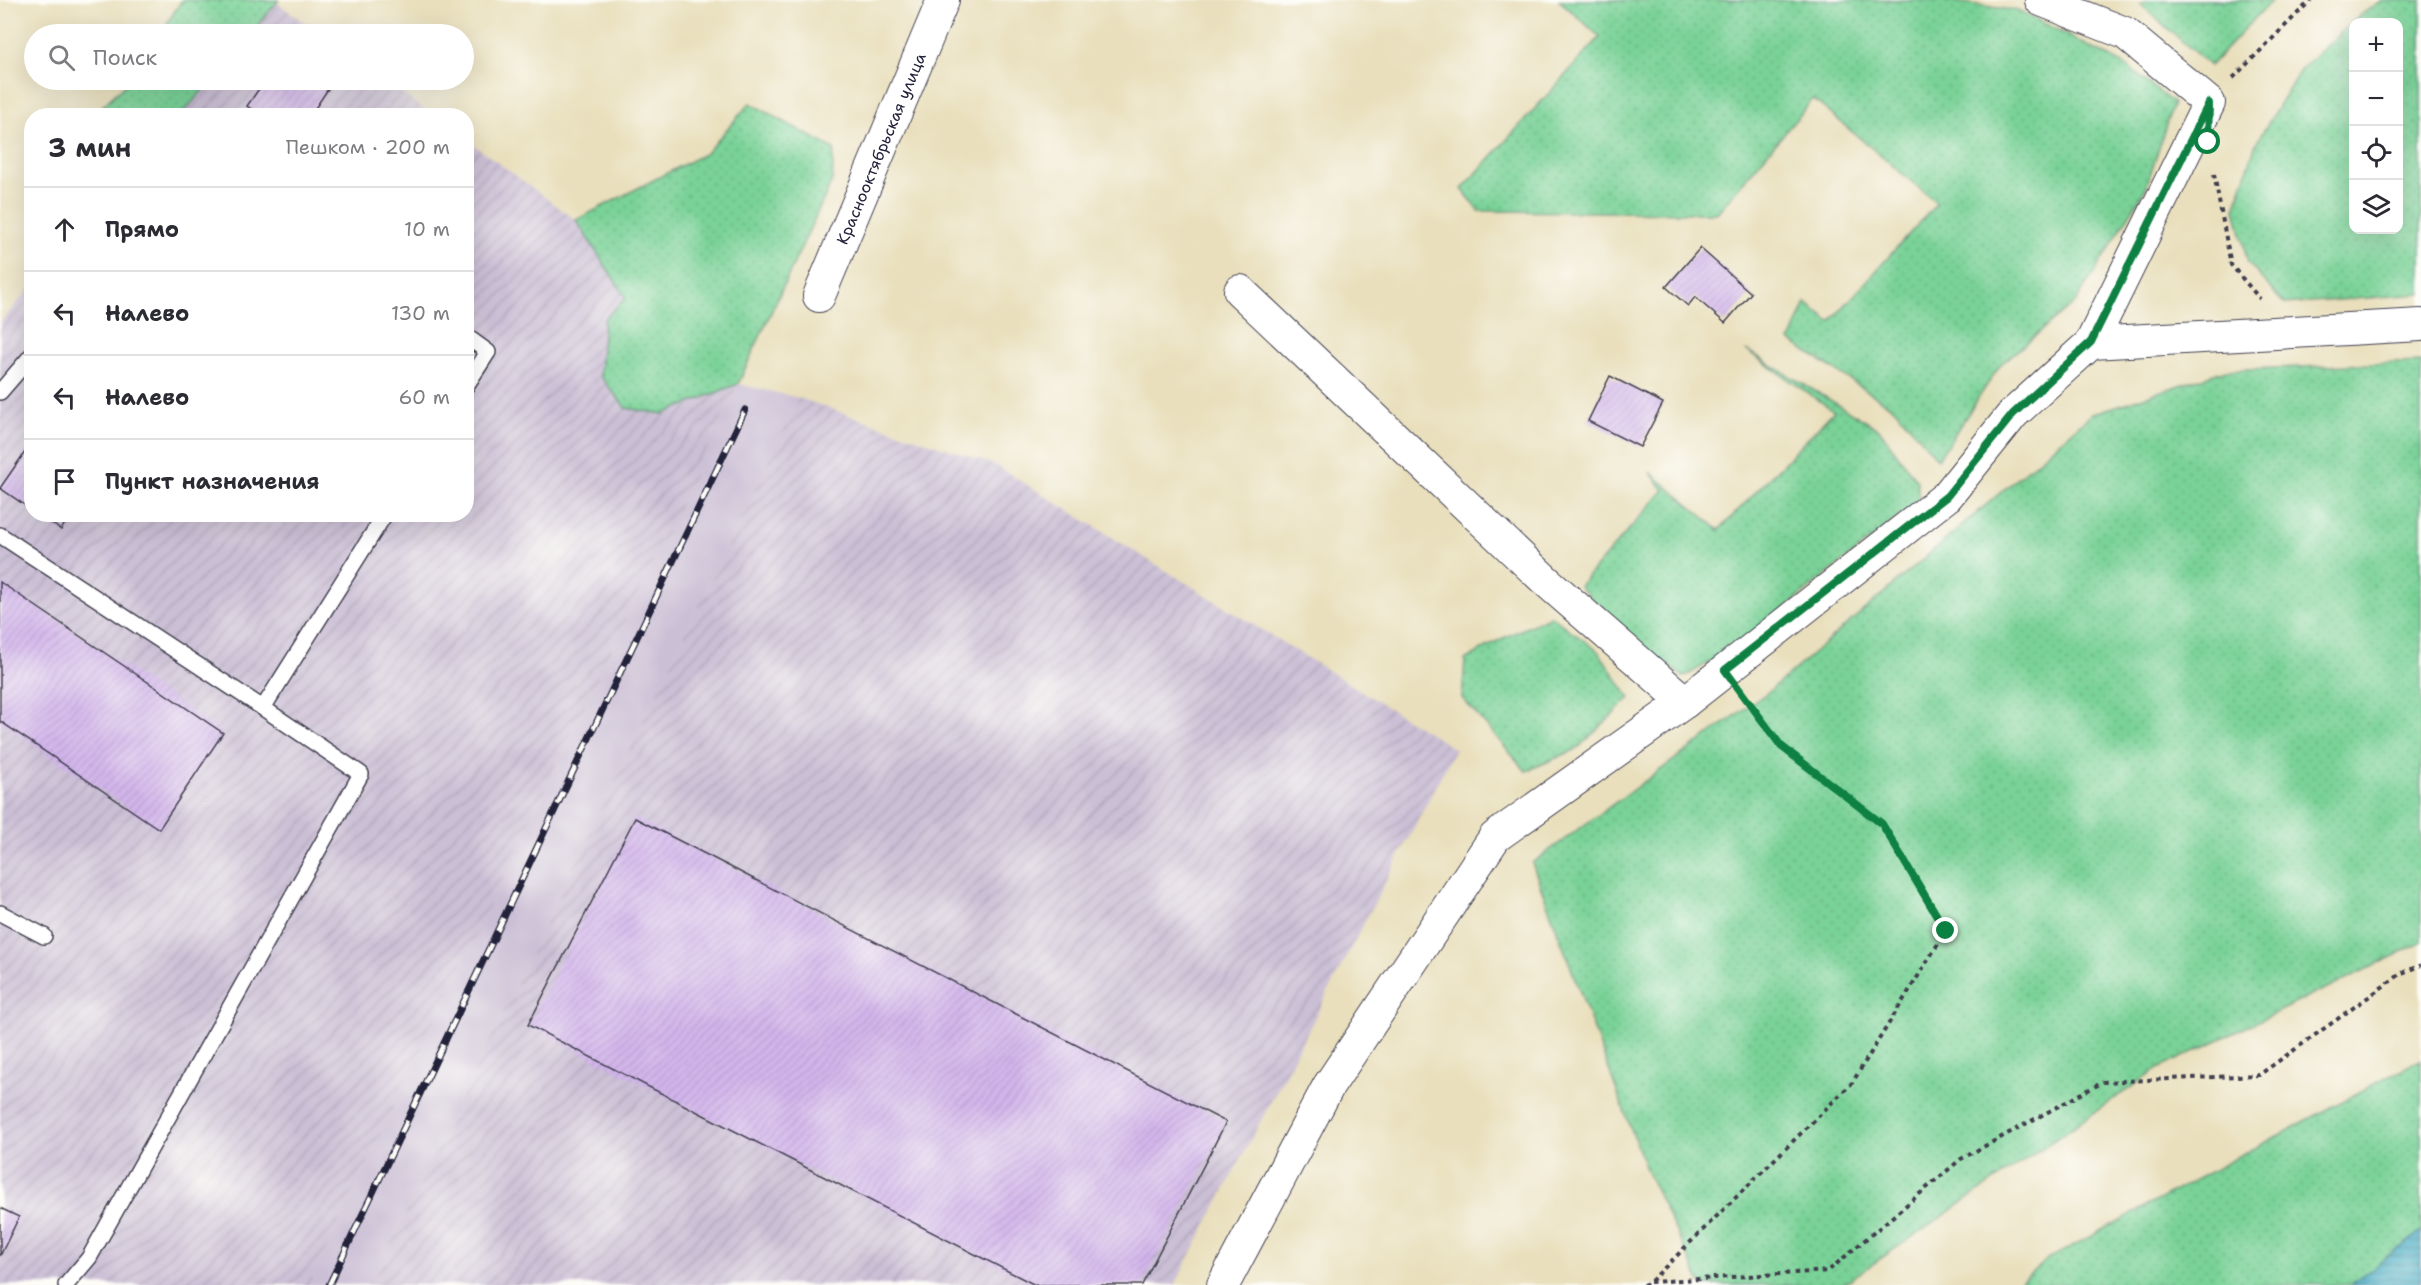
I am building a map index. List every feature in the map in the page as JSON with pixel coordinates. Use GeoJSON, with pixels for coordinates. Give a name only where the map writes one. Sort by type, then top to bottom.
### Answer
{"type":"FeatureCollection","features":[{"type":"Feature","properties":{"kind":"street","name":"Краснооктябрьская улица"},"geometry":{"type":"LineString","coordinates":[[819,296],[943,0]]}},
{"type":"Feature","properties":{"kind":"street"},"geometry":{"type":"LineString","coordinates":[[1223,1285],[1328,1087],[1495,837],[1685,702],[1947,496],[2013,414],[2091,342],[2209,103],[2125,33],[2041,0]]}},
{"type":"Feature","properties":{"kind":"street"},"geometry":{"type":"LineString","coordinates":[[1240,291],[1545,580],[1685,702]]}},
{"type":"Feature","properties":{"kind":"street"},"geometry":{"type":"LineString","coordinates":[[2091,342],[2421,325]]}},
{"type":"Feature","properties":{"kind":"lane"},"geometry":{"type":"LineString","coordinates":[[474,341],[488,351],[474,373]]}},
{"type":"Feature","properties":{"kind":"lane"},"geometry":{"type":"LineString","coordinates":[[0,392],[24,364]]}},
{"type":"Feature","properties":{"kind":"lane"},"geometry":{"type":"LineString","coordinates":[[263,708],[380,522]]}},
{"type":"Feature","properties":{"kind":"lane"},"geometry":{"type":"LineString","coordinates":[[0,535],[361,774],[89,1258],[66,1285]]}},
{"type":"Feature","properties":{"kind":"lane"},"geometry":{"type":"LineString","coordinates":[[0,913],[44,936]]}},
{"type":"Feature","properties":{"kind":"path"},"geometry":{"type":"LineString","coordinates":[[2209,103],[2311,0]]}},
{"type":"Feature","properties":{"kind":"path"},"geometry":{"type":"LineString","coordinates":[[2212,164],[2231,265],[2287,331]]}},
{"type":"Feature","properties":{"kind":"path"},"geometry":{"type":"LineString","coordinates":[[1650,1282],[1852,1083],[1946,931],[1882,824],[1781,746],[1725,670]]}},
{"type":"Feature","properties":{"kind":"path"},"geometry":{"type":"LineString","coordinates":[[1643,1285],[1650,1282],[1828,1271],[1960,1159],[2103,1082],[2259,1075],[2402,974],[2421,965]]}},
{"type":"Feature","properties":{"kind":"shaded area"},"geometry":{"type":"Polygon","coordinates":[[[277,3],[307,24],[259,24],[277,3]]]}},
{"type":"Feature","properties":{"kind":"shaded area"},"geometry":{"type":"Polygon","coordinates":[[[203,90],[397,90],[422,108],[188,108],[203,90]]]}},
{"type":"Feature","properties":{"kind":"shaded area"},"geometry":{"type":"Polygon","coordinates":[[[474,145],[576,220],[738,384],[309,1285],[0,1285],[0,323],[24,295],[24,522],[474,522],[474,145]]]}},
{"type":"Feature","properties":{"kind":"shaded area"},"geometry":{"type":"Polygon","coordinates":[[[738,384],[799,398],[371,1285],[309,1285],[738,384]]]}},
{"type":"Feature","properties":{"kind":"shaded area"},"geometry":{"type":"Polygon","coordinates":[[[799,398],[995,465],[1455,749],[1175,1285],[371,1285],[799,398]]]}},
{"type":"Feature","properties":{"kind":"green space"},"geometry":{"type":"Polygon","coordinates":[[[182,0],[279,0],[259,24],[166,24],[182,0]]]}},
{"type":"Feature","properties":{"kind":"green space"},"geometry":{"type":"Polygon","coordinates":[[[1559,0],[1943,0],[2020,11],[2125,65],[2173,103],[2146,188],[2076,302],[2001,364],[1938,459],[1895,409],[1790,341],[1806,303],[1830,322],[1937,203],[1813,99],[1717,213],[1479,211],[1462,189],[1600,37],[1559,0]]]}},
{"type":"Feature","properties":{"kind":"green space"},"geometry":{"type":"Polygon","coordinates":[[[2147,0],[2272,0],[2210,66],[2140,4],[2147,0]]]}},
{"type":"Feature","properties":{"kind":"green space"},"geometry":{"type":"Polygon","coordinates":[[[2382,0],[2421,0],[2421,294],[2284,304],[2248,263],[2235,209],[2256,143],[2301,69],[2349,26],[2349,234],[2403,234],[2403,18],[2358,18],[2382,0]]]}},
{"type":"Feature","properties":{"kind":"green space"},"geometry":{"type":"Polygon","coordinates":[[[119,90],[203,90],[187,108],[100,108],[119,90]]]}},
{"type":"Feature","properties":{"kind":"green space"},"geometry":{"type":"Polygon","coordinates":[[[750,103],[834,149],[832,181],[738,384],[663,414],[626,408],[600,376],[604,319],[626,298],[576,220],[706,153],[750,103]]]}},
{"type":"Feature","properties":{"kind":"green space"},"geometry":{"type":"Polygon","coordinates":[[[1746,350],[1879,429],[1917,481],[1919,501],[1736,647],[1684,677],[1640,647],[1579,586],[1664,490],[1650,472],[1719,530],[1834,411],[1746,350]]]}},
{"type":"Feature","properties":{"kind":"green space"},"geometry":{"type":"Polygon","coordinates":[[[2421,362],[2421,943],[2158,1069],[1842,1285],[1702,1285],[1647,1172],[1532,863],[1772,689],[2092,414],[2226,370],[2421,362]]]}},
{"type":"Feature","properties":{"kind":"green space"},"geometry":{"type":"Polygon","coordinates":[[[1551,616],[1598,651],[1630,698],[1577,749],[1526,771],[1462,698],[1465,660],[1499,640],[1551,616]]]}},
{"type":"Feature","properties":{"kind":"green space"},"geometry":{"type":"Polygon","coordinates":[[[2421,1059],[2421,1232],[2350,1285],[2017,1285],[2046,1260],[2421,1059]]]}},
{"type":"Feature","properties":{"kind":"water"},"geometry":{"type":"Polygon","coordinates":[[[2421,1232],[2421,1285],[2350,1285],[2421,1232]]]}},
{"type":"Feature","properties":{"kind":"building"},"geometry":{"type":"Polygon","coordinates":[[[258,90],[327,90],[315,108],[250,108],[247,106],[258,90]]]}},
{"type":"Feature","properties":{"kind":"building"},"geometry":{"type":"Polygon","coordinates":[[[1700,248],[1751,293],[1725,323],[1695,297],[1688,306],[1666,287],[1700,248]]]}},
{"type":"Feature","properties":{"kind":"building"},"geometry":{"type":"Polygon","coordinates":[[[1610,376],[1663,403],[1640,447],[1588,421],[1610,376]]]}},
{"type":"Feature","properties":{"kind":"building"},"geometry":{"type":"Polygon","coordinates":[[[24,454],[24,504],[0,488],[24,454]]]}},
{"type":"Feature","properties":{"kind":"building"},"geometry":{"type":"Polygon","coordinates":[[[50,522],[66,522],[61,530],[50,522]]]}},
{"type":"Feature","properties":{"kind":"building"},"geometry":{"type":"Polygon","coordinates":[[[0,582],[223,733],[159,829],[0,721],[0,582]]]}},
{"type":"Feature","properties":{"kind":"building"},"geometry":{"type":"Polygon","coordinates":[[[635,818],[1226,1122],[1142,1285],[1035,1285],[528,1025],[635,818]]]}},
{"type":"Feature","properties":{"kind":"building"},"geometry":{"type":"Polygon","coordinates":[[[0,1208],[19,1217],[0,1256],[0,1208]]]}},
{"type":"Feature","properties":{"kind":"railway"},"geometry":{"type":"LineString","coordinates":[[329,1285],[745,410]]}},
{"type":"Feature","properties":{"kind":"route"},"geometry":{"type":"LineString","coordinates":[[1946,931],[1882,824],[1781,746],[1725,670],[1947,496],[2013,414],[2091,342],[2209,103],[2208,142]]}}]}
